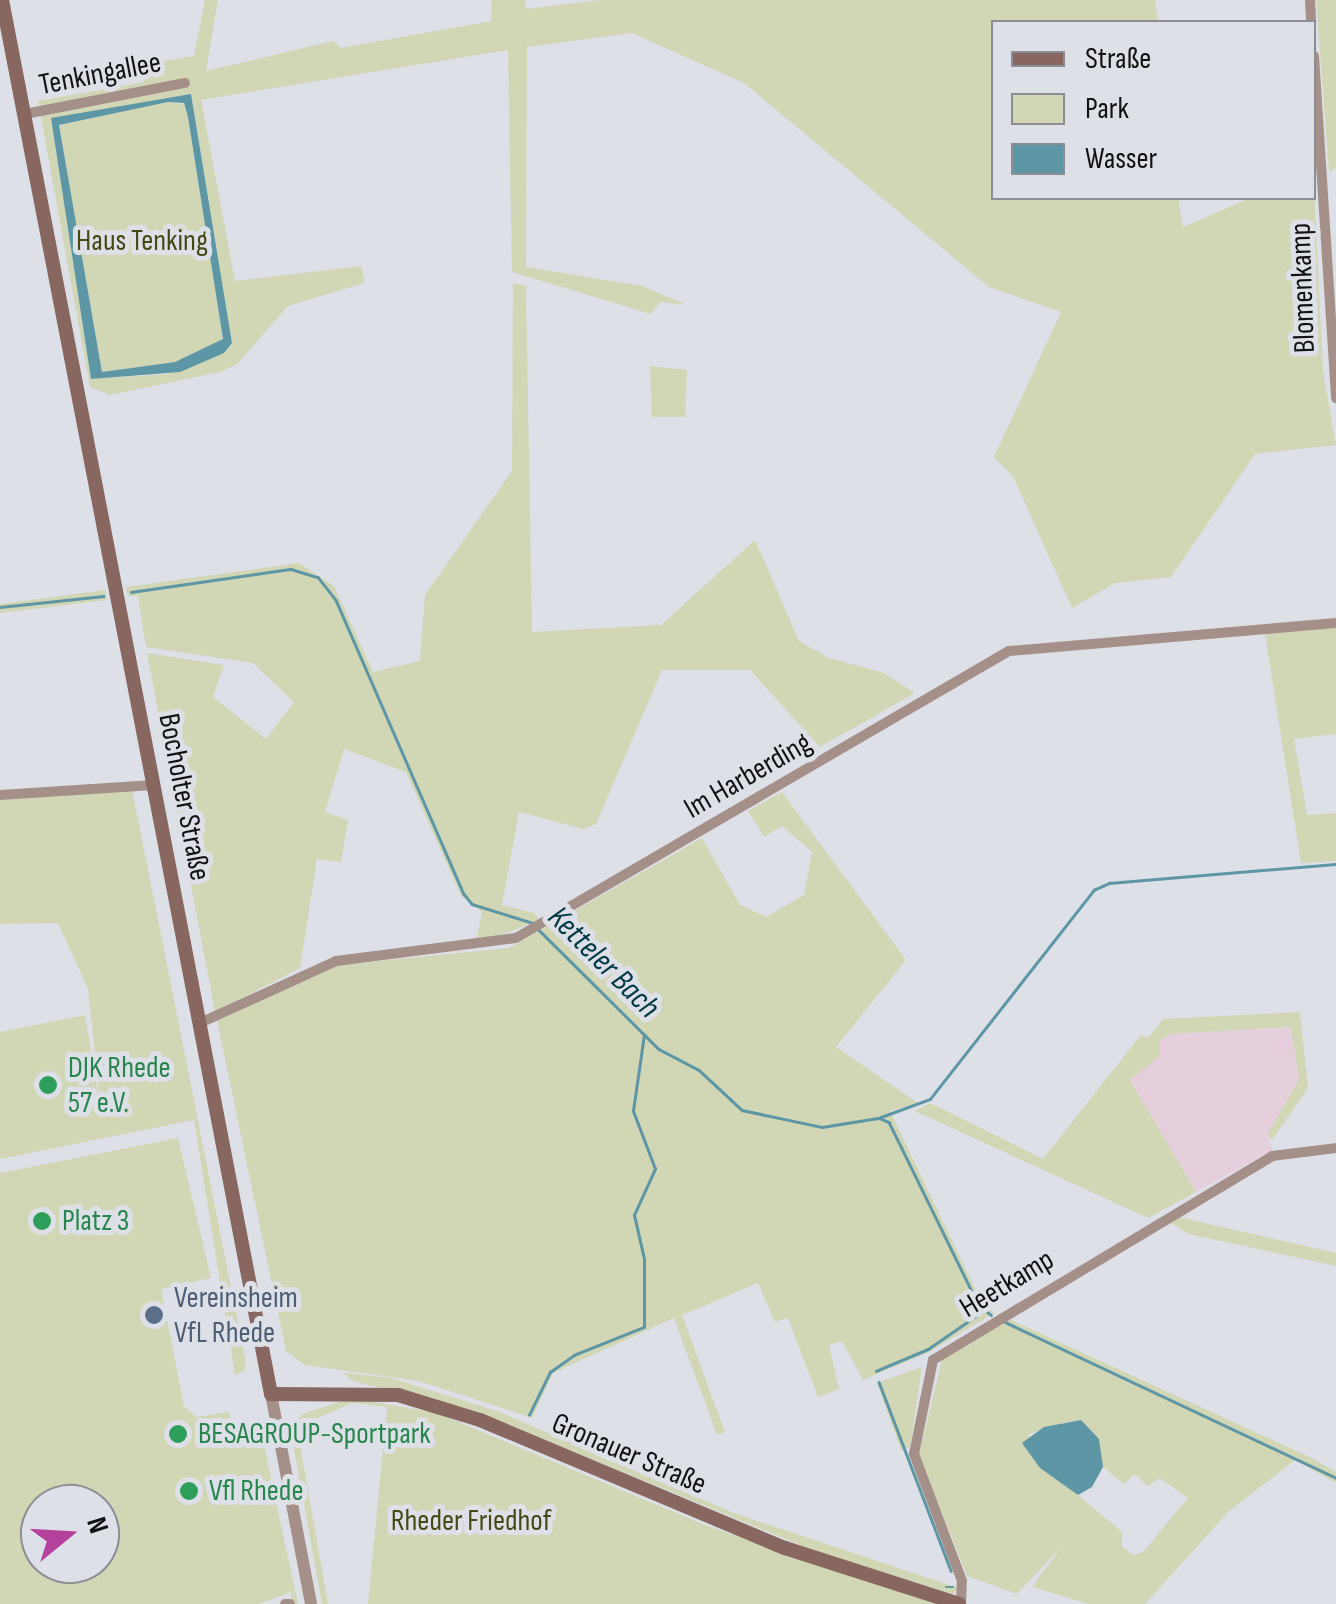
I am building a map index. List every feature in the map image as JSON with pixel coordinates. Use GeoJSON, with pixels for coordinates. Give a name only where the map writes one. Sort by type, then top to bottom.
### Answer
{"type":"FeatureCollection","features":[{"type":"Feature","properties":{"kind":"main road","name":"Bocholter Straße"},"geometry":{"type":"LineString","coordinates":[[2,0],[270,1394]]}},
{"type":"Feature","properties":{"kind":"main road","name":"Gronauer Straße"},"geometry":{"type":"LineString","coordinates":[[270,1394],[356,1391],[431,1405],[785,1548],[960,1604]]}},
{"type":"Feature","properties":{"kind":"street","name":"Tenkingallee"},"geometry":{"type":"LineString","coordinates":[[24,114],[186,83]]}},
{"type":"Feature","properties":{"kind":"street","name":"Blomenkamp"},"geometry":{"type":"LineString","coordinates":[[1316,87],[1336,398]]}},
{"type":"Feature","properties":{"kind":"street","name":"Im Harberding"},"geometry":{"type":"LineString","coordinates":[[200,1023],[336,961],[466,940],[500,944],[531,930],[1009,651],[1336,623]]}},
{"type":"Feature","properties":{"kind":"street"},"geometry":{"type":"LineString","coordinates":[[0,796],[154,785]]}},
{"type":"Feature","properties":{"kind":"street","name":"Heetkamp"},"geometry":{"type":"LineString","coordinates":[[960,1604],[962,1581],[914,1454],[933,1360],[1272,1156],[1336,1148]]}},
{"type":"Feature","properties":{"kind":"street","name":"Bocholter Straße"},"geometry":{"type":"LineString","coordinates":[[270,1394],[311,1604]]}},
{"type":"Feature","properties":{"kind":"shaded area"},"geometry":{"type":"Polygon","coordinates":[[[1291,1027],[1299,1079],[1267,1135],[1273,1150],[1196,1192],[1130,1080],[1159,1056],[1160,1041],[1171,1034],[1291,1027]]]}},
{"type":"Feature","properties":{"kind":"green space"},"geometry":{"type":"Polygon","coordinates":[[[205,0],[218,0],[206,71],[333,41],[341,48],[491,21],[492,0],[525,0],[526,9],[600,0],[1155,0],[1158,20],[991,20],[991,200],[1178,200],[1183,227],[1245,200],[1315,200],[1323,372],[1336,445],[1255,454],[1171,577],[1115,583],[1072,608],[1013,476],[994,457],[1061,312],[989,287],[744,83],[632,33],[527,47],[526,267],[642,286],[687,305],[660,302],[651,314],[512,272],[508,50],[201,100],[235,281],[362,266],[364,283],[288,306],[237,364],[220,372],[110,395],[90,387],[38,101],[144,82],[141,65],[194,56],[205,0]],[[191,94],[51,119],[91,379],[169,374],[224,353],[232,343],[191,94]]]}},
{"type":"Feature","properties":{"kind":"green space"},"geometry":{"type":"Polygon","coordinates":[[[1316,0],[1336,0],[1336,168],[1329,172],[1316,0]]]}},
{"type":"Feature","properties":{"kind":"green space","name":"Haus Tenking"},"geometry":{"type":"Polygon","coordinates":[[[168,102],[184,104],[188,117],[223,339],[176,362],[102,372],[59,125],[168,102]]]}},
{"type":"Feature","properties":{"kind":"green space"},"geometry":{"type":"Polygon","coordinates":[[[513,283],[526,286],[532,632],[661,625],[755,540],[799,641],[829,658],[884,673],[915,693],[820,747],[750,670],[662,670],[596,824],[583,829],[519,812],[502,905],[535,913],[539,920],[489,940],[477,938],[482,912],[461,896],[406,772],[344,749],[325,812],[348,820],[341,862],[317,859],[300,968],[215,1012],[147,653],[224,665],[213,697],[266,739],[294,702],[253,663],[146,647],[138,596],[128,596],[126,587],[299,563],[334,586],[373,672],[420,661],[425,595],[512,471],[513,283]]]}},
{"type":"Feature","properties":{"kind":"green space"},"geometry":{"type":"Polygon","coordinates":[[[650,366],[687,370],[685,417],[652,417],[650,366]]]}},
{"type":"Feature","properties":{"kind":"green space"},"geometry":{"type":"Polygon","coordinates":[[[105,590],[107,600],[0,613],[0,604],[105,590]]]}},
{"type":"Feature","properties":{"kind":"green space"},"geometry":{"type":"Polygon","coordinates":[[[1336,628],[1336,734],[1294,739],[1307,815],[1336,813],[1336,861],[1301,863],[1265,634],[1336,628]]]}},
{"type":"Feature","properties":{"kind":"green space"},"geometry":{"type":"Polygon","coordinates":[[[132,789],[245,1357],[245,1370],[235,1375],[194,1120],[0,1159],[0,1032],[85,1015],[101,1110],[88,989],[58,923],[0,924],[0,800],[132,789]]]}},
{"type":"Feature","properties":{"kind":"green space"},"geometry":{"type":"Polygon","coordinates":[[[782,792],[906,960],[836,1047],[918,1103],[890,1111],[981,1301],[994,1313],[929,1352],[863,1380],[842,1341],[829,1345],[839,1389],[818,1397],[788,1318],[775,1322],[758,1283],[682,1315],[725,1432],[717,1435],[674,1318],[553,1373],[532,1418],[419,1381],[305,1365],[286,1351],[217,1021],[329,966],[509,948],[702,838],[740,905],[766,917],[804,895],[812,852],[782,826],[764,837],[748,811],[782,792]]]}},
{"type":"Feature","properties":{"kind":"green space"},"geometry":{"type":"Polygon","coordinates":[[[1300,1012],[1308,1088],[1272,1140],[1267,1135],[1299,1079],[1291,1027],[1171,1034],[1160,1041],[1160,1056],[1130,1080],[1196,1192],[1148,1218],[915,1111],[930,1103],[1043,1159],[1140,1036],[1149,1037],[1163,1019],[1300,1012]]]}},
{"type":"Feature","properties":{"kind":"green space"},"geometry":{"type":"Polygon","coordinates":[[[178,1138],[211,1278],[161,1289],[184,1406],[196,1417],[229,1412],[231,1422],[259,1422],[298,1604],[292,1604],[291,1592],[259,1604],[0,1604],[0,1173],[178,1138]]]}},
{"type":"Feature","properties":{"kind":"green space"},"geometry":{"type":"Polygon","coordinates":[[[1178,1217],[1336,1253],[1336,1266],[1189,1234],[1171,1223],[1178,1217]]]}},
{"type":"Feature","properties":{"kind":"green space"},"geometry":{"type":"Polygon","coordinates":[[[1009,1319],[1312,1458],[1336,1472],[1336,1483],[1295,1460],[1228,1512],[1145,1604],[1089,1604],[1032,1587],[1061,1547],[1017,1594],[967,1576],[919,1454],[942,1360],[1009,1319]],[[1069,1421],[1029,1434],[1034,1458],[1122,1532],[1122,1546],[1133,1555],[1143,1552],[1188,1498],[1160,1478],[1148,1486],[1134,1474],[1124,1484],[1103,1467],[1099,1440],[1069,1421]]]}},
{"type":"Feature","properties":{"kind":"green space"},"geometry":{"type":"Polygon","coordinates":[[[922,1367],[910,1447],[901,1450],[877,1383],[922,1367]]]}},
{"type":"Feature","properties":{"kind":"green space"},"geometry":{"type":"Polygon","coordinates":[[[343,1373],[391,1378],[497,1411],[731,1512],[958,1588],[953,1594],[812,1550],[485,1415],[353,1381],[343,1373]]]}},
{"type":"Feature","properties":{"kind":"green space","name":"Rheder Friedhof"},"geometry":{"type":"Polygon","coordinates":[[[352,1398],[437,1413],[710,1527],[937,1604],[368,1604],[387,1407],[352,1403],[297,1427],[328,1604],[322,1604],[290,1427],[303,1414],[352,1398]]]}},
{"type":"Feature","properties":{"kind":"water"},"geometry":{"type":"Polygon","coordinates":[[[191,94],[232,343],[224,353],[180,372],[91,379],[51,118],[191,94]],[[168,102],[59,125],[102,372],[175,362],[223,339],[184,103],[168,102]]]}},
{"type":"Feature","properties":{"kind":"water"},"geometry":{"type":"Polygon","coordinates":[[[1081,1420],[1099,1439],[1103,1467],[1092,1487],[1078,1495],[1040,1468],[1022,1443],[1044,1427],[1081,1420]]]}},
{"type":"Feature","properties":{"kind":"waterway","name":"Ketteler Bach"},"geometry":{"type":"LineString","coordinates":[[131,592],[291,569],[318,577],[336,600],[464,894],[472,904],[533,923]]}},
{"type":"Feature","properties":{"kind":"waterway","name":"Ketteler Bach"},"geometry":{"type":"LineString","coordinates":[[0,607],[103,596]]}},
{"type":"Feature","properties":{"kind":"waterway"},"geometry":{"type":"LineString","coordinates":[[881,1117],[930,1099],[1094,890],[1109,883],[1336,864]]}},
{"type":"Feature","properties":{"kind":"waterway","name":"Ketteler Bach"},"geometry":{"type":"LineString","coordinates":[[538,929],[659,1049],[699,1070],[742,1110],[822,1127],[879,1118],[889,1122],[978,1304],[991,1315]]}},
{"type":"Feature","properties":{"kind":"waterway"},"geometry":{"type":"LineString","coordinates":[[529,1415],[550,1372],[574,1355],[644,1327],[644,1259],[634,1215],[655,1169],[633,1111],[644,1035]]}},
{"type":"Feature","properties":{"kind":"waterway"},"geometry":{"type":"LineString","coordinates":[[876,1371],[928,1349],[983,1311]]}},
{"type":"Feature","properties":{"kind":"waterway","name":"Ketteler Bach"},"geometry":{"type":"LineString","coordinates":[[1005,1322],[1336,1478]]}},
{"type":"Feature","properties":{"kind":"waterway"},"geometry":{"type":"LineString","coordinates":[[879,1382],[951,1571]]}},
{"type":"Feature","properties":{"kind":"waterway"},"geometry":{"type":"LineString","coordinates":[[946,1587],[953,1587]]}},
{"type":"Feature","properties":{"kind":"place","name":"DJK Rhede 57 e.V."},"geometry":{"type":"Point","coordinates":[48,1085]}},
{"type":"Feature","properties":{"kind":"place","name":"Platz 3"},"geometry":{"type":"Point","coordinates":[42,1221]}},
{"type":"Feature","properties":{"kind":"place","name":"Vereinsheim VfL Rhede"},"geometry":{"type":"Point","coordinates":[154,1315]}},
{"type":"Feature","properties":{"kind":"place","name":"BESAGROUP-Sportpark"},"geometry":{"type":"Point","coordinates":[178,1434]}},
{"type":"Feature","properties":{"kind":"place","name":"Vfl Rhede"},"geometry":{"type":"Point","coordinates":[189,1491]}}]}
